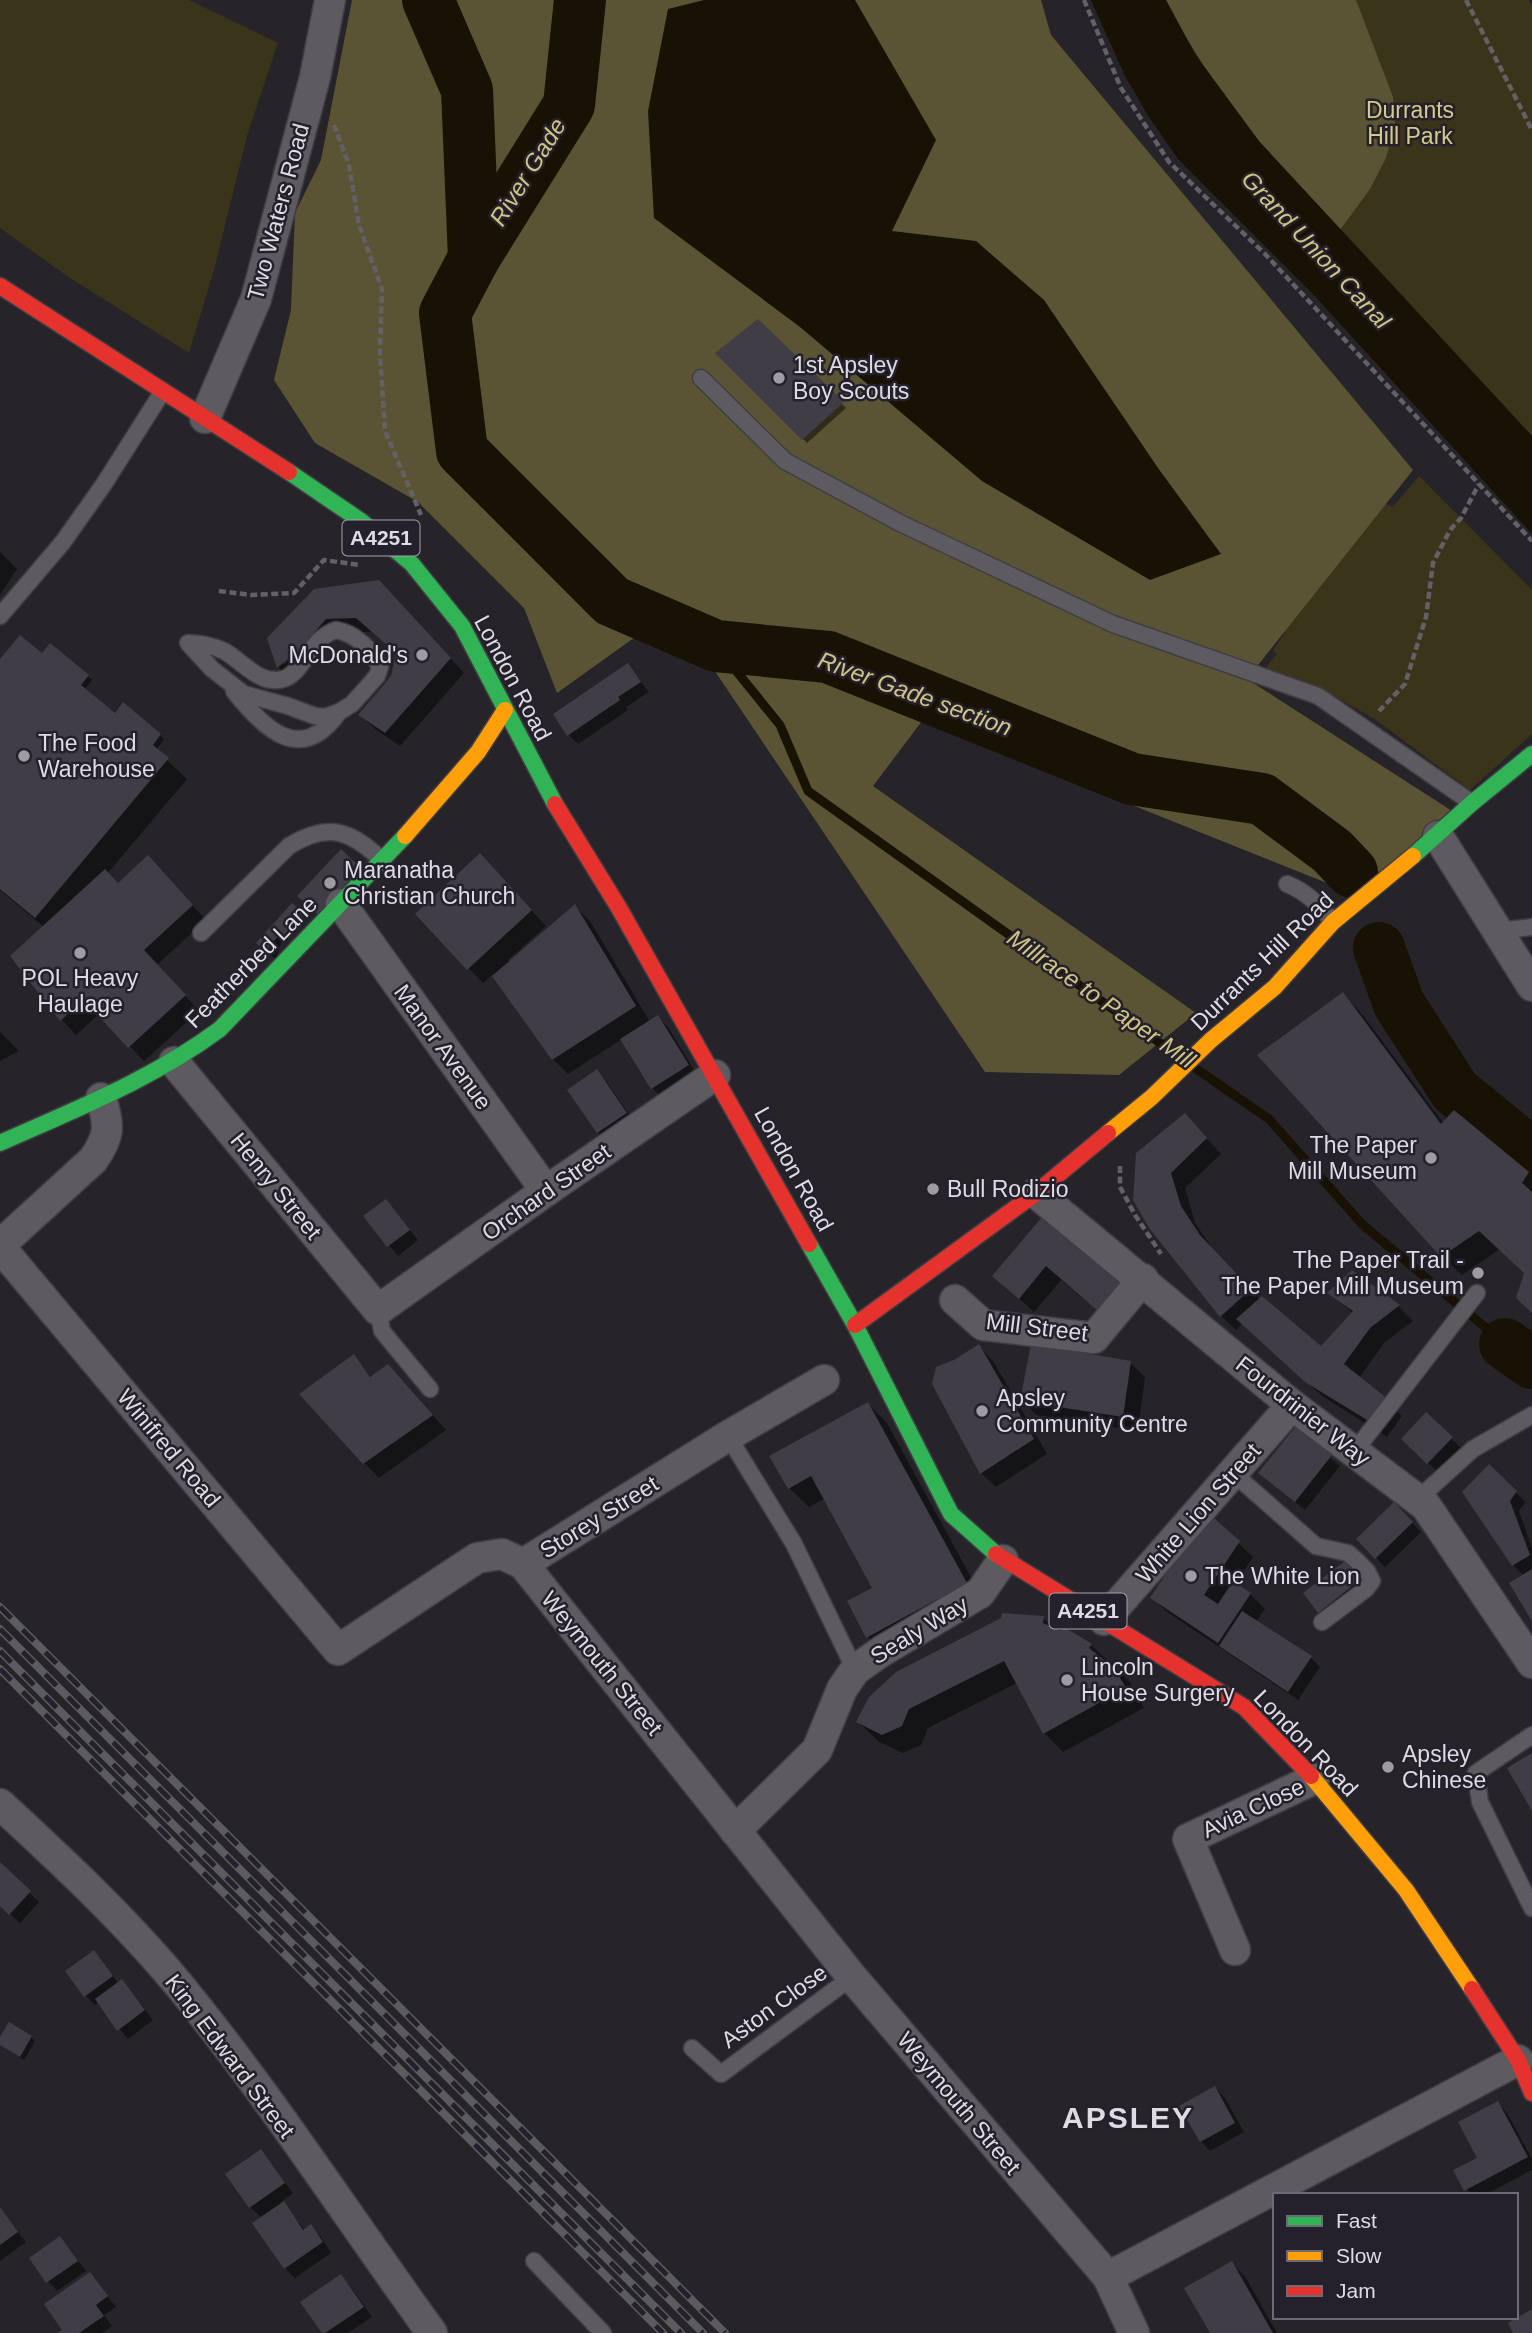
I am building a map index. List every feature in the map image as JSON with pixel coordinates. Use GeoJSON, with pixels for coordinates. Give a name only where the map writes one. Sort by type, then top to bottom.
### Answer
{"type":"FeatureCollection","features":[{"type":"Feature","properties":{"kind":"main road","name":"London Road"},"geometry":{"type":"LineString","coordinates":[[0,286],[361,521],[412,564],[462,626],[554,803],[619,908],[855,1325],[951,1514],[1003,1560],[1244,1707],[1314,1779],[1406,1891],[1525,2057],[1532,2093]]}},
{"type":"Feature","properties":{"kind":"main road","name":"Featherbed Lane"},"geometry":{"type":"LineString","coordinates":[[0,1143],[153,1074],[201,1045],[228,1021],[383,861],[478,752],[505,710]]}},
{"type":"Feature","properties":{"kind":"main road","name":"Durrants Hill Road"},"geometry":{"type":"LineString","coordinates":[[855,1325],[1036,1193],[1152,1097],[1212,1040],[1275,987],[1333,922],[1532,754]]}},
{"type":"Feature","properties":{"kind":"street","name":"Two Waters Road"},"geometry":{"type":"LineString","coordinates":[[205,418],[256,299],[315,77],[330,0]]}},
{"type":"Feature","properties":{"kind":"street"},"geometry":{"type":"LineString","coordinates":[[1438,836],[1532,986]]}},
{"type":"Feature","properties":{"kind":"street","name":"Manor Avenue"},"geometry":{"type":"LineString","coordinates":[[341,904],[546,1191]]}},
{"type":"Feature","properties":{"kind":"street","name":"Henry Street"},"geometry":{"type":"LineString","coordinates":[[174,1062],[378,1310]]}},
{"type":"Feature","properties":{"kind":"street","name":"Orchard Street"},"geometry":{"type":"LineString","coordinates":[[378,1310],[715,1075]]}},
{"type":"Feature","properties":{"kind":"street","name":"Winifred Road"},"geometry":{"type":"LineString","coordinates":[[102,1098],[108,1124],[108,1136],[104,1146],[93,1160],[0,1246],[338,1650]]}},
{"type":"Feature","properties":{"kind":"street","name":"Fourdrinier Way"},"geometry":{"type":"LineString","coordinates":[[1036,1193],[1292,1405],[1426,1506],[1532,1663]]}},
{"type":"Feature","properties":{"kind":"street","name":"Mill Street"},"geometry":{"type":"LineString","coordinates":[[955,1300],[982,1325],[1094,1338],[1143,1279]]}},
{"type":"Feature","properties":{"kind":"street","name":"Storey Street"},"geometry":{"type":"LineString","coordinates":[[338,1650],[477,1558],[502,1554],[523,1564],[728,1436],[824,1380]]}},
{"type":"Feature","properties":{"kind":"street","name":"White Lion Street"},"geometry":{"type":"LineString","coordinates":[[1104,1620],[1292,1405]]}},
{"type":"Feature","properties":{"kind":"street","name":"Sealy Way"},"geometry":{"type":"LineString","coordinates":[[735,1830],[817,1750],[842,1689],[855,1670],[980,1593],[1003,1560]]}},
{"type":"Feature","properties":{"kind":"street","name":"Weymouth Street"},"geometry":{"type":"LineString","coordinates":[[523,1564],[852,1977],[1108,2277],[1134,2333]]}},
{"type":"Feature","properties":{"kind":"street","name":"Avia Close"},"geometry":{"type":"LineString","coordinates":[[1235,1950],[1188,1839],[1314,1779]]}},
{"type":"Feature","properties":{"kind":"street","name":"King Edward Street"},"geometry":{"type":"LineString","coordinates":[[0,1804],[110,1910],[177,1983],[222,2039],[423,2330]]}},
{"type":"Feature","properties":{"kind":"street"},"geometry":{"type":"LineString","coordinates":[[1108,2277],[1525,2057]]}},
{"type":"Feature","properties":{"kind":"lane"},"geometry":{"type":"LineString","coordinates":[[701,378],[785,461],[900,523],[1113,624],[1318,696],[1472,803]]}},
{"type":"Feature","properties":{"kind":"lane"},"geometry":{"type":"LineString","coordinates":[[0,616],[63,542],[104,484],[163,391]]}},
{"type":"Feature","properties":{"kind":"lane"},"geometry":{"type":"LineString","coordinates":[[228,684],[251,697],[315,716],[325,717],[339,712],[352,704],[377,676],[380,667],[371,651],[344,631],[336,630],[321,638],[291,675],[283,679],[262,677],[227,653],[208,645],[188,643],[228,684],[253,715],[266,726],[292,739],[308,739],[321,733],[339,712]]}},
{"type":"Feature","properties":{"kind":"lane"},"geometry":{"type":"LineString","coordinates":[[201,933],[289,846],[305,836],[328,832],[345,834],[363,842],[383,861]]}},
{"type":"Feature","properties":{"kind":"lane"},"geometry":{"type":"LineString","coordinates":[[1287,884],[1301,889],[1319,904],[1333,922]]}},
{"type":"Feature","properties":{"kind":"lane"},"geometry":{"type":"LineString","coordinates":[[1498,931],[1532,928]]}},
{"type":"Feature","properties":{"kind":"lane"},"geometry":{"type":"LineString","coordinates":[[1354,1452],[1477,1293]]}},
{"type":"Feature","properties":{"kind":"lane"},"geometry":{"type":"LineString","coordinates":[[378,1310],[382,1331],[430,1389]]}},
{"type":"Feature","properties":{"kind":"lane"},"geometry":{"type":"LineString","coordinates":[[1418,1499],[1474,1450],[1532,1415]]}},
{"type":"Feature","properties":{"kind":"lane"},"geometry":{"type":"LineString","coordinates":[[728,1436],[794,1544],[855,1670]]}},
{"type":"Feature","properties":{"kind":"lane"},"geometry":{"type":"LineString","coordinates":[[1233,1473],[1316,1546],[1348,1553],[1367,1571],[1372,1581],[1366,1589],[1322,1622]]}},
{"type":"Feature","properties":{"kind":"lane"},"geometry":{"type":"LineString","coordinates":[[1532,1735],[1476,1773],[1480,1802],[1532,1908]]}},
{"type":"Feature","properties":{"kind":"lane","name":"Aston Close"},"geometry":{"type":"LineString","coordinates":[[692,2048],[721,2074],[852,1977]]}},
{"type":"Feature","properties":{"kind":"lane"},"geometry":{"type":"LineString","coordinates":[[534,2262],[603,2333]]}},
{"type":"Feature","properties":{"kind":"path"},"geometry":{"type":"LineString","coordinates":[[1084,0],[1121,88],[1169,162],[1265,254],[1532,541]]}},
{"type":"Feature","properties":{"kind":"path"},"geometry":{"type":"LineString","coordinates":[[1466,0],[1532,130]]}},
{"type":"Feature","properties":{"kind":"path"},"geometry":{"type":"LineString","coordinates":[[315,77],[349,165],[359,225],[382,289],[380,353],[386,431],[421,515]]}},
{"type":"Feature","properties":{"kind":"path"},"geometry":{"type":"LineString","coordinates":[[1363,727],[1405,684],[1426,617],[1433,564],[1450,530],[1461,518],[1479,484]]}},
{"type":"Feature","properties":{"kind":"path"},"geometry":{"type":"LineString","coordinates":[[219,591],[251,595],[294,593],[324,560],[382,569],[412,564]]}},
{"type":"Feature","properties":{"kind":"path"},"geometry":{"type":"LineString","coordinates":[[1120,1160],[1120,1186],[1135,1215],[1167,1262]]}},
{"type":"Feature","properties":{"kind":"green space"},"geometry":{"type":"Polygon","coordinates":[[[0,0],[189,0],[278,43],[247,136],[215,266],[189,353],[67,276],[0,228],[0,0]]]}},
{"type":"Feature","properties":{"kind":"green space","name":"Durrants Hill Park"},"geometry":{"type":"Polygon","coordinates":[[[1166,0],[1529,0],[1532,7],[1532,436],[1259,141],[1166,0]]]}},
{"type":"Feature","properties":{"kind":"green space"},"geometry":{"type":"Polygon","coordinates":[[[1419,476],[1532,590],[1532,734],[1470,790],[1376,720],[1322,689],[1263,671],[1277,654],[1273,651],[1369,496],[1393,507],[1419,476]]]}},
{"type":"Feature","properties":{"kind":"shaded area"},"geometry":{"type":"Polygon","coordinates":[[[352,0],[1041,0],[1051,35],[1413,470],[1247,679],[1452,811],[1362,897],[922,721],[873,786],[1196,1013],[1119,1075],[985,1072],[710,664],[638,635],[557,693],[524,608],[418,502],[315,443],[274,380],[291,310],[295,213],[321,160],[352,0]]]}},
{"type":"Feature","properties":{"kind":"shaded area"},"geometry":{"type":"Polygon","coordinates":[[[1166,0],[1356,0],[1393,97],[1395,124],[1386,158],[1370,189],[1340,230],[1267,151],[1232,106],[1197,55],[1166,0]]]}},
{"type":"Feature","properties":{"kind":"water"},"geometry":{"type":"Polygon","coordinates":[[[704,0],[855,0],[936,140],[892,231],[976,241],[1044,300],[1158,468],[1221,554],[1150,580],[982,481],[800,327],[654,218],[648,111],[668,9],[704,0]]]}},
{"type":"Feature","properties":{"kind":"water","name":"Grand Union Canal"},"geometry":{"type":"Polygon","coordinates":[[[1091,0],[1166,0],[1195,54],[1259,141],[1532,436],[1532,534],[1312,293],[1178,159],[1125,76],[1091,0]]]}},
{"type":"Feature","properties":{"kind":"building","name":"1st Apsley Boy Scouts"},"geometry":{"type":"Polygon","coordinates":[[[758,319],[844,402],[802,440],[715,353],[758,319]]]}},
{"type":"Feature","properties":{"kind":"building","name":"McDonald's"},"geometry":{"type":"Polygon","coordinates":[[[379,580],[451,658],[385,733],[358,715],[391,676],[396,653],[356,618],[326,619],[300,649],[277,668],[267,638],[314,589],[379,580]]]}},
{"type":"Feature","properties":{"kind":"building"},"geometry":{"type":"Polygon","coordinates":[[[20,635],[42,653],[50,643],[89,675],[81,685],[115,713],[123,702],[161,734],[153,745],[169,758],[35,918],[0,889],[0,659],[20,635]]]}},
{"type":"Feature","properties":{"kind":"building"},"geometry":{"type":"Polygon","coordinates":[[[628,663],[641,682],[618,697],[620,700],[567,736],[553,714],[628,663]]]}},
{"type":"Feature","properties":{"kind":"building","name":"Maranatha Christian Church"},"geometry":{"type":"Polygon","coordinates":[[[341,849],[363,870],[320,916],[297,896],[341,849]]]}},
{"type":"Feature","properties":{"kind":"building"},"geometry":{"type":"Polygon","coordinates":[[[480,853],[532,910],[467,970],[415,914],[480,853]]]}},
{"type":"Feature","properties":{"kind":"building","name":"POL Heavy Haulage"},"geometry":{"type":"Polygon","coordinates":[[[148,855],[193,905],[144,950],[186,995],[128,1048],[84,1000],[60,1021],[10,956],[105,869],[118,883],[148,855]]]}},
{"type":"Feature","properties":{"kind":"building"},"geometry":{"type":"Polygon","coordinates":[[[292,903],[305,914],[283,942],[278,936],[266,952],[256,943],[292,903]]]}},
{"type":"Feature","properties":{"kind":"building"},"geometry":{"type":"Polygon","coordinates":[[[575,904],[636,1006],[552,1060],[492,976],[575,904]]]}},
{"type":"Feature","properties":{"kind":"building","name":"The Paper Mill Museum"},"geometry":{"type":"Polygon","coordinates":[[[1343,992],[1441,1124],[1454,1110],[1529,1172],[1522,1183],[1532,1192],[1532,1313],[1516,1298],[1524,1273],[1479,1231],[1441,1257],[1257,1055],[1343,992]]]}},
{"type":"Feature","properties":{"kind":"building"},"geometry":{"type":"Polygon","coordinates":[[[658,1015],[689,1065],[651,1089],[620,1039],[658,1015]]]}},
{"type":"Feature","properties":{"kind":"building"},"geometry":{"type":"Polygon","coordinates":[[[597,1069],[627,1113],[597,1133],[567,1090],[597,1069]]]}},
{"type":"Feature","properties":{"kind":"building"},"geometry":{"type":"Polygon","coordinates":[[[1185,1113],[1207,1138],[1171,1173],[1181,1206],[1200,1235],[1251,1289],[1220,1317],[1149,1228],[1133,1200],[1136,1153],[1185,1113]]]}},
{"type":"Feature","properties":{"kind":"building"},"geometry":{"type":"Polygon","coordinates":[[[386,1199],[410,1230],[387,1247],[363,1216],[386,1199]]]}},
{"type":"Feature","properties":{"kind":"building"},"geometry":{"type":"Polygon","coordinates":[[[1043,1216],[1122,1283],[1098,1311],[1046,1266],[1019,1299],[992,1276],[1043,1216]]]}},
{"type":"Feature","properties":{"kind":"building"},"geometry":{"type":"Polygon","coordinates":[[[1352,1270],[1400,1305],[1370,1328],[1344,1364],[1389,1400],[1372,1423],[1305,1382],[1236,1319],[1262,1296],[1321,1346],[1353,1311],[1327,1293],[1352,1270]]]}},
{"type":"Feature","properties":{"kind":"building","name":"Apsley Community Centre"},"geometry":{"type":"Polygon","coordinates":[[[979,1344],[1034,1439],[980,1474],[932,1384],[936,1367],[954,1360],[979,1344]]]}},
{"type":"Feature","properties":{"kind":"building"},"geometry":{"type":"Polygon","coordinates":[[[1031,1344],[1131,1361],[1123,1417],[1020,1401],[1031,1344]]]}},
{"type":"Feature","properties":{"kind":"building"},"geometry":{"type":"Polygon","coordinates":[[[354,1354],[370,1377],[388,1364],[433,1415],[363,1464],[299,1394],[354,1354]]]}},
{"type":"Feature","properties":{"kind":"building"},"geometry":{"type":"Polygon","coordinates":[[[868,1402],[967,1583],[866,1638],[847,1601],[872,1588],[811,1476],[788,1489],[769,1456],[868,1402]]]}},
{"type":"Feature","properties":{"kind":"building"},"geometry":{"type":"Polygon","coordinates":[[[1426,1412],[1453,1437],[1427,1464],[1401,1439],[1426,1412]]]}},
{"type":"Feature","properties":{"kind":"building"},"geometry":{"type":"Polygon","coordinates":[[[1296,1426],[1332,1455],[1295,1502],[1258,1473],[1296,1426]]]}},
{"type":"Feature","properties":{"kind":"building"},"geometry":{"type":"Polygon","coordinates":[[[1489,1464],[1517,1491],[1510,1501],[1530,1555],[1512,1566],[1462,1492],[1489,1464]]]}},
{"type":"Feature","properties":{"kind":"building"},"geometry":{"type":"Polygon","coordinates":[[[1394,1502],[1413,1522],[1375,1559],[1356,1539],[1394,1502]]]}},
{"type":"Feature","properties":{"kind":"building","name":"The White Lion"},"geometry":{"type":"Polygon","coordinates":[[[1214,1518],[1240,1541],[1204,1595],[1218,1604],[1233,1581],[1251,1593],[1218,1643],[1150,1598],[1183,1548],[1214,1518]]]}},
{"type":"Feature","properties":{"kind":"building"},"geometry":{"type":"Polygon","coordinates":[[[1349,1558],[1364,1577],[1318,1613],[1303,1593],[1349,1558]]]}},
{"type":"Feature","properties":{"kind":"building"},"geometry":{"type":"Polygon","coordinates":[[[1532,1569],[1532,1621],[1509,1583],[1532,1569]]]}},
{"type":"Feature","properties":{"kind":"building"},"geometry":{"type":"Polygon","coordinates":[[[1242,1611],[1312,1656],[1288,1692],[1219,1646],[1242,1611]]]}},
{"type":"Feature","properties":{"kind":"building","name":"Lincoln House Surgery"},"geometry":{"type":"Polygon","coordinates":[[[1002,1613],[1044,1616],[1043,1623],[1061,1631],[1064,1627],[1092,1644],[1089,1648],[1107,1662],[1110,1661],[1126,1688],[1043,1734],[1004,1661],[909,1709],[902,1726],[882,1735],[856,1722],[869,1697],[896,1672],[1001,1618],[1002,1613]]]}},
{"type":"Feature","properties":{"kind":"building"},"geometry":{"type":"Polygon","coordinates":[[[1532,1753],[1532,1811],[1507,1768],[1532,1753]]]}},
{"type":"Feature","properties":{"kind":"building"},"geometry":{"type":"Polygon","coordinates":[[[0,1862],[31,1891],[9,1915],[0,1906],[0,1862]]]}},
{"type":"Feature","properties":{"kind":"building"},"geometry":{"type":"Polygon","coordinates":[[[94,1950],[113,1976],[84,1997],[65,1971],[94,1950]]]}},
{"type":"Feature","properties":{"kind":"building"},"geometry":{"type":"Polygon","coordinates":[[[122,1979],[145,2010],[117,2031],[95,1999],[122,1979]]]}},
{"type":"Feature","properties":{"kind":"building"},"geometry":{"type":"Polygon","coordinates":[[[9,2022],[32,2036],[20,2057],[0,2045],[0,2037],[9,2022]]]}},
{"type":"Feature","properties":{"kind":"building"},"geometry":{"type":"Polygon","coordinates":[[[1215,2086],[1235,2123],[1200,2142],[1179,2106],[1215,2086]]]}},
{"type":"Feature","properties":{"kind":"building"},"geometry":{"type":"Polygon","coordinates":[[[1498,2101],[1528,2157],[1464,2191],[1453,2170],[1477,2158],[1458,2122],[1498,2101]]]}},
{"type":"Feature","properties":{"kind":"building"},"geometry":{"type":"Polygon","coordinates":[[[261,2149],[285,2183],[249,2208],[225,2174],[261,2149]]]}},
{"type":"Feature","properties":{"kind":"building"},"geometry":{"type":"Polygon","coordinates":[[[284,2201],[303,2230],[311,2224],[323,2242],[284,2269],[252,2223],[284,2201]]]}},
{"type":"Feature","properties":{"kind":"building"},"geometry":{"type":"Polygon","coordinates":[[[0,2207],[18,2232],[0,2245],[0,2207]]]}},
{"type":"Feature","properties":{"kind":"building"},"geometry":{"type":"Polygon","coordinates":[[[60,2236],[78,2261],[46,2283],[29,2258],[60,2236]]]}},
{"type":"Feature","properties":{"kind":"building"},"geometry":{"type":"Polygon","coordinates":[[[1232,2261],[1273,2333],[1210,2333],[1184,2288],[1232,2261]]]}},
{"type":"Feature","properties":{"kind":"building"},"geometry":{"type":"Polygon","coordinates":[[[90,2272],[108,2296],[96,2305],[104,2316],[79,2333],[57,2333],[62,2330],[44,2304],[90,2272]]]}},
{"type":"Feature","properties":{"kind":"building"},"geometry":{"type":"Polygon","coordinates":[[[341,2274],[364,2307],[322,2333],[300,2302],[341,2274]]]}},
{"type":"Feature","properties":{"kind":"building"},"geometry":{"type":"Polygon","coordinates":[[[1532,2309],[1532,2333],[1513,2333],[1508,2323],[1532,2309]]]}},
{"type":"Feature","properties":{"kind":"waterway","name":"River Gade"},"geometry":{"type":"LineString","coordinates":[[428,0],[467,90],[474,258]]}},
{"type":"Feature","properties":{"kind":"waterway","name":"River Gade section"},"geometry":{"type":"LineString","coordinates":[[580,0],[569,105],[474,258],[445,313],[462,451],[612,601],[716,646],[828,657],[1132,779],[1262,799],[1332,851],[1352,872]]}},
{"type":"Feature","properties":{"kind":"waterway","name":"Millrace to Paper Mill"},"geometry":{"type":"LineString","coordinates":[[716,646],[780,725],[808,791],[1181,1058]]}},
{"type":"Feature","properties":{"kind":"waterway","name":"River Gade section"},"geometry":{"type":"LineString","coordinates":[[1379,948],[1399,1004],[1455,1091],[1532,1154]]}},
{"type":"Feature","properties":{"kind":"waterway","name":"Millrace to Paper Mill"},"geometry":{"type":"LineString","coordinates":[[1195,1068],[1269,1119],[1362,1224],[1505,1344]]}},
{"type":"Feature","properties":{"kind":"waterway"},"geometry":{"type":"LineString","coordinates":[[1505,1344],[1532,1363]]}},
{"type":"Feature","properties":{"kind":"railway"},"geometry":{"type":"LineString","coordinates":[[0,1607],[725,2333]]}},
{"type":"Feature","properties":{"kind":"railway"},"geometry":{"type":"LineString","coordinates":[[0,1629],[703,2333]]}},
{"type":"Feature","properties":{"kind":"railway"},"geometry":{"type":"LineString","coordinates":[[0,1651],[681,2333]]}},
{"type":"Feature","properties":{"kind":"railway"},"geometry":{"type":"LineString","coordinates":[[0,1669],[663,2333]]}},
{"type":"Feature","properties":{"kind":"traffic: fast"},"geometry":{"type":"LineString","coordinates":[[289,472],[361,521],[412,564],[462,626],[555,804]]}},
{"type":"Feature","properties":{"kind":"traffic: fast"},"geometry":{"type":"LineString","coordinates":[[1413,856],[1532,754]]}},
{"type":"Feature","properties":{"kind":"traffic: fast"},"geometry":{"type":"LineString","coordinates":[[0,1143],[141,1078],[220,1029],[405,836]]}},
{"type":"Feature","properties":{"kind":"traffic: fast"},"geometry":{"type":"LineString","coordinates":[[809,1244],[855,1325],[951,1514],[996,1554]]}},
{"type":"Feature","properties":{"kind":"traffic: slow"},"geometry":{"type":"LineString","coordinates":[[405,836],[478,752],[505,710]]}},
{"type":"Feature","properties":{"kind":"traffic: slow"},"geometry":{"type":"LineString","coordinates":[[1108,1133],[1152,1097],[1211,1040],[1275,987],[1333,922],[1413,856]]}},
{"type":"Feature","properties":{"kind":"traffic: slow"},"geometry":{"type":"LineString","coordinates":[[1311,1776],[1406,1890],[1472,1989]]}},
{"type":"Feature","properties":{"kind":"traffic: jam"},"geometry":{"type":"LineString","coordinates":[[0,286],[289,472]]}},
{"type":"Feature","properties":{"kind":"traffic: jam"},"geometry":{"type":"LineString","coordinates":[[555,804],[619,908],[809,1244]]}},
{"type":"Feature","properties":{"kind":"traffic: jam"},"geometry":{"type":"LineString","coordinates":[[855,1325],[1036,1193],[1108,1133]]}},
{"type":"Feature","properties":{"kind":"traffic: jam"},"geometry":{"type":"LineString","coordinates":[[996,1554],[1244,1707],[1311,1776]]}},
{"type":"Feature","properties":{"kind":"traffic: jam"},"geometry":{"type":"LineString","coordinates":[[1472,1989],[1518,2060],[1532,2093]]}},
{"type":"Feature","properties":{"kind":"place","name":"1st Apsley Boy Scouts"},"geometry":{"type":"Point","coordinates":[779,378]}},
{"type":"Feature","properties":{"kind":"place","name":"McDonald's"},"geometry":{"type":"Point","coordinates":[422,655]}},
{"type":"Feature","properties":{"kind":"place","name":"The Food Warehouse"},"geometry":{"type":"Point","coordinates":[24,756]}},
{"type":"Feature","properties":{"kind":"place","name":"Maranatha Christian Church"},"geometry":{"type":"Point","coordinates":[330,883]}},
{"type":"Feature","properties":{"kind":"place","name":"POL Heavy Haulage"},"geometry":{"type":"Point","coordinates":[80,953]}},
{"type":"Feature","properties":{"kind":"place","name":"The Paper Mill Museum"},"geometry":{"type":"Point","coordinates":[1431,1158]}},
{"type":"Feature","properties":{"kind":"place","name":"Bull Rodizio"},"geometry":{"type":"Point","coordinates":[933,1189]}},
{"type":"Feature","properties":{"kind":"place","name":"The Paper Trail - The Paper Mill Museum"},"geometry":{"type":"Point","coordinates":[1478,1273]}},
{"type":"Feature","properties":{"kind":"place","name":"Apsley Community Centre"},"geometry":{"type":"Point","coordinates":[982,1411]}},
{"type":"Feature","properties":{"kind":"place","name":"The White Lion"},"geometry":{"type":"Point","coordinates":[1191,1576]}},
{"type":"Feature","properties":{"kind":"place","name":"Lincoln House Surgery"},"geometry":{"type":"Point","coordinates":[1067,1680]}},
{"type":"Feature","properties":{"kind":"place","name":"Apsley Chinese"},"geometry":{"type":"Point","coordinates":[1388,1767]}},
{"type":"Feature","properties":{"kind":"district","name":"APSLEY"},"geometry":{"type":"Point","coordinates":[1128,2118]}}]}
